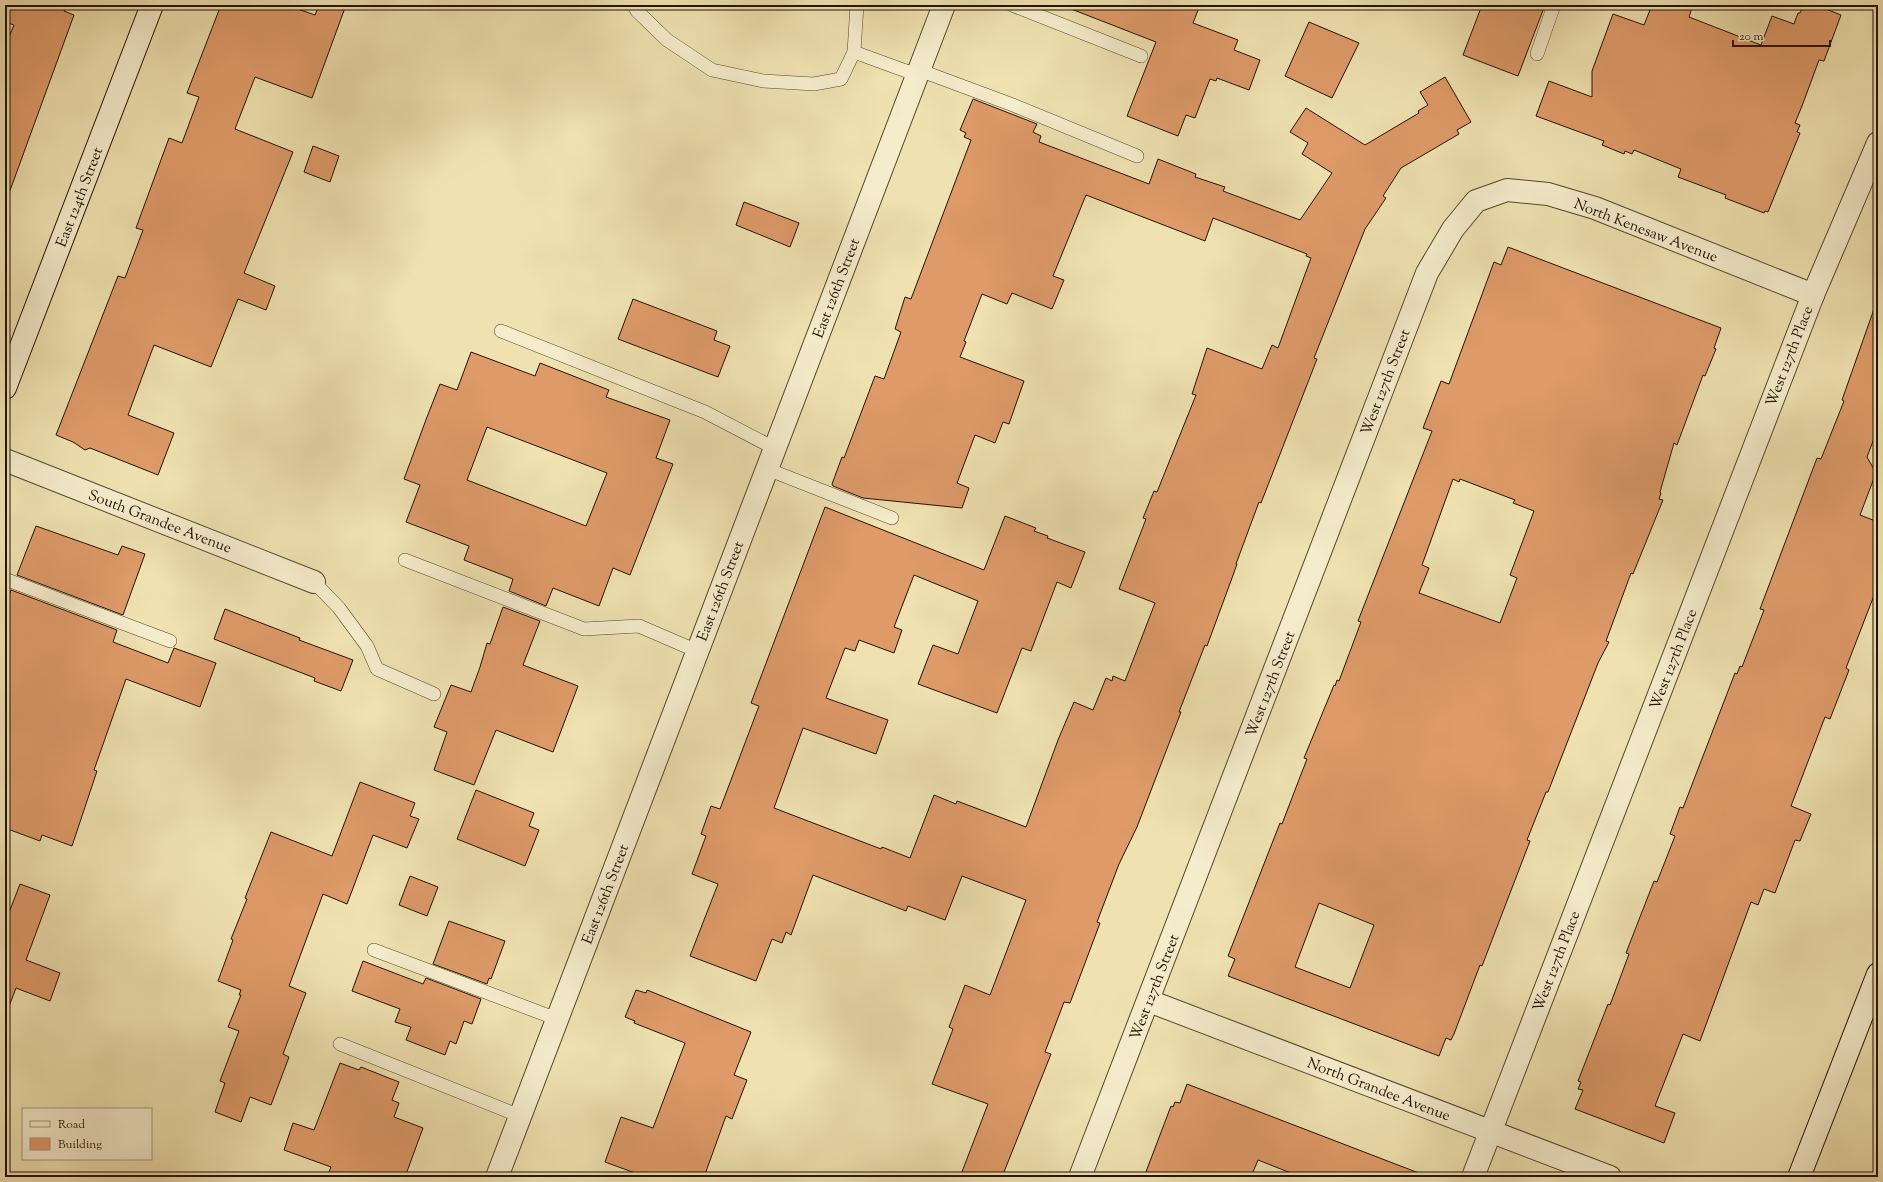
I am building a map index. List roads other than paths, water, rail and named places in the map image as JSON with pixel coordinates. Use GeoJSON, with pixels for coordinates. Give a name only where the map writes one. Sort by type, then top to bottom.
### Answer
{"type":"FeatureCollection","features":[{"type":"Feature","properties":{"kind":"street","name":"East 124th Street"},"geometry":{"type":"LineString","coordinates":[[5,388],[152,5]]}},
{"type":"Feature","properties":{"kind":"street","name":"East 126th Street"},"geometry":{"type":"LineString","coordinates":[[497,1177],[944,5]]}},
{"type":"Feature","properties":{"kind":"street","name":"West 127th Place"},"geometry":{"type":"LineString","coordinates":[[1473,1177],[1813,295],[1878,143]]}},
{"type":"Feature","properties":{"kind":"street","name":"North Kenesaw Avenue"},"geometry":{"type":"LineString","coordinates":[[1476,201],[1507,190],[1548,194],[1595,208],[1813,295]]}},
{"type":"Feature","properties":{"kind":"street","name":"West 127th Street"},"geometry":{"type":"LineString","coordinates":[[1080,1177],[1149,1001],[1427,273],[1453,229],[1476,201]]}},
{"type":"Feature","properties":{"kind":"street","name":"South Grandee Avenue"},"geometry":{"type":"LineString","coordinates":[[5,460],[314,582]]}},
{"type":"Feature","properties":{"kind":"street"},"geometry":{"type":"LineString","coordinates":[[1799,1177],[1878,974]]}},
{"type":"Feature","properties":{"kind":"street","name":"North Grandee Avenue"},"geometry":{"type":"LineString","coordinates":[[1149,1001],[1610,1177]]}},
{"type":"Feature","properties":{"kind":"lane"},"geometry":{"type":"LineString","coordinates":[[634,5],[637,11],[667,40],[712,70],[763,81],[814,84],[841,79],[854,52],[857,5]]}},
{"type":"Feature","properties":{"kind":"lane"},"geometry":{"type":"LineString","coordinates":[[1012,5],[1141,56]]}},
{"type":"Feature","properties":{"kind":"lane"},"geometry":{"type":"LineString","coordinates":[[1537,54],[1554,5]]}},
{"type":"Feature","properties":{"kind":"lane"},"geometry":{"type":"LineString","coordinates":[[854,52],[918,72],[1013,105],[1137,156]]}},
{"type":"Feature","properties":{"kind":"lane"},"geometry":{"type":"LineString","coordinates":[[500,332],[705,412],[774,448]]}},
{"type":"Feature","properties":{"kind":"lane"},"geometry":{"type":"LineString","coordinates":[[767,469],[892,518]]}},
{"type":"Feature","properties":{"kind":"lane"},"geometry":{"type":"LineString","coordinates":[[405,560],[584,629],[639,626],[697,651]]}},
{"type":"Feature","properties":{"kind":"lane"},"geometry":{"type":"LineString","coordinates":[[5,579],[170,641]]}},
{"type":"Feature","properties":{"kind":"lane"},"geometry":{"type":"LineString","coordinates":[[314,582],[339,608],[367,646],[377,669],[434,694]]}},
{"type":"Feature","properties":{"kind":"lane"},"geometry":{"type":"LineString","coordinates":[[374,950],[557,1019]]}},
{"type":"Feature","properties":{"kind":"lane"},"geometry":{"type":"LineString","coordinates":[[340,1044],[520,1116]]}}]}
